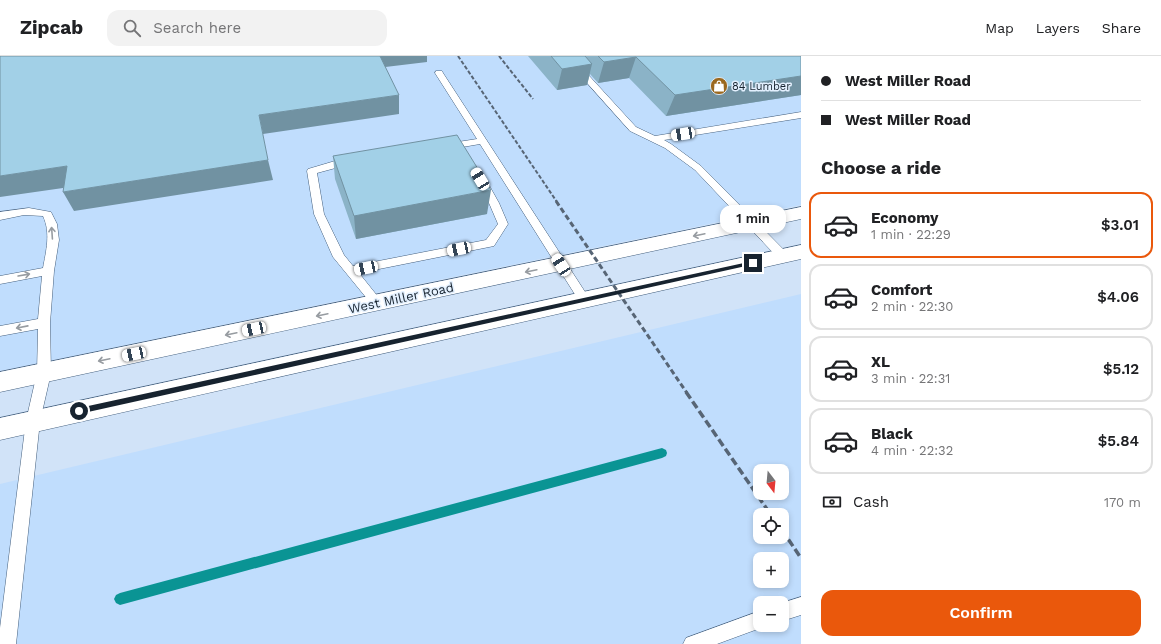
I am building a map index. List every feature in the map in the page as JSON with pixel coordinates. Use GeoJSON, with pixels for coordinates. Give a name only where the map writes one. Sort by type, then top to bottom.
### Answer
{"type":"FeatureCollection","features":[{"type":"Feature","properties":{"kind":"main road","name":"West Miller Road"},"geometry":{"type":"LineString","coordinates":[[0,382],[801,214]]}},
{"type":"Feature","properties":{"kind":"main road"},"geometry":{"type":"LineString","coordinates":[[0,429],[585,301],[792,254]]}},
{"type":"Feature","properties":{"kind":"lane"},"geometry":{"type":"LineString","coordinates":[[567,56],[633,129],[668,146],[698,168],[751,224],[792,254]]}},
{"type":"Feature","properties":{"kind":"lane"},"geometry":{"type":"LineString","coordinates":[[439,73],[585,301]]}},
{"type":"Feature","properties":{"kind":"lane"},"geometry":{"type":"LineString","coordinates":[[654,139],[801,115]]}},
{"type":"Feature","properties":{"kind":"lane"},"geometry":{"type":"LineString","coordinates":[[436,148],[482,141]]}},
{"type":"Feature","properties":{"kind":"lane"},"geometry":{"type":"LineString","coordinates":[[459,145],[467,158]]}},
{"type":"Feature","properties":{"kind":"lane"},"geometry":{"type":"LineString","coordinates":[[361,160],[338,163],[312,171],[319,214],[339,257],[377,304]]}},
{"type":"Feature","properties":{"kind":"lane"},"geometry":{"type":"LineString","coordinates":[[351,271],[490,243],[503,224],[494,202],[475,170]]}},
{"type":"Feature","properties":{"kind":"lane"},"geometry":{"type":"LineString","coordinates":[[0,216],[30,211],[39,211],[47,214],[52,224],[53,240],[48,271],[44,322],[44,373],[33,421],[7,644]]}},
{"type":"Feature","properties":{"kind":"lane"},"geometry":{"type":"LineString","coordinates":[[0,280],[48,271]]}},
{"type":"Feature","properties":{"kind":"lane"},"geometry":{"type":"LineString","coordinates":[[0,331],[44,322]]}},
{"type":"Feature","properties":{"kind":"lane"},"geometry":{"type":"LineString","coordinates":[[789,610],[801,606]]}},
{"type":"Feature","properties":{"kind":"lane"},"geometry":{"type":"LineString","coordinates":[[692,644],[753,622]]}},
{"type":"Feature","properties":{"kind":"shaded area"},"geometry":{"type":"Polygon","coordinates":[[[0,56],[801,56],[801,205],[0,371],[0,56]]]}},
{"type":"Feature","properties":{"kind":"shaded area"},"geometry":{"type":"Polygon","coordinates":[[[801,294],[801,644],[0,644],[0,484],[801,294]]]}},
{"type":"Feature","properties":{"kind":"building"},"geometry":{"type":"Polygon","coordinates":[[[0,56],[380,56],[399,95],[259,115],[268,160],[63,192],[67,166],[0,176],[0,56]]]}},
{"type":"Feature","properties":{"kind":"building"},"geometry":{"type":"Polygon","coordinates":[[[551,56],[585,56],[592,64],[562,69],[551,56]]]}},
{"type":"Feature","properties":{"kind":"building"},"geometry":{"type":"Polygon","coordinates":[[[598,56],[801,56],[801,76],[675,95],[636,57],[604,62],[598,56]]]}},
{"type":"Feature","properties":{"kind":"building"},"geometry":{"type":"Polygon","coordinates":[[[457,135],[491,190],[354,216],[333,156],[457,135]]]}},
{"type":"Feature","properties":{"kind":"waterway"},"geometry":{"type":"LineString","coordinates":[[120,599],[662,453]]}},
{"type":"Feature","properties":{"kind":"railway"},"geometry":{"type":"LineString","coordinates":[[458,56],[557,202]]}},
{"type":"Feature","properties":{"kind":"railway"},"geometry":{"type":"LineString","coordinates":[[499,56],[533,99]]}},
{"type":"Feature","properties":{"kind":"railway"},"geometry":{"type":"LineString","coordinates":[[556,201],[687,393]]}},
{"type":"Feature","properties":{"kind":"railway"},"geometry":{"type":"LineString","coordinates":[[686,392],[766,508]]}},
{"type":"Feature","properties":{"kind":"railway"},"geometry":{"type":"LineString","coordinates":[[789,540],[801,558]]}},
{"type":"Feature","properties":{"kind":"place","name":"84 Lumber"},"geometry":{"type":"Point","coordinates":[719,86]}},
{"type":"Feature","properties":{"kind":"route"},"geometry":{"type":"LineString","coordinates":[[79,411],[753,263]]}}]}
